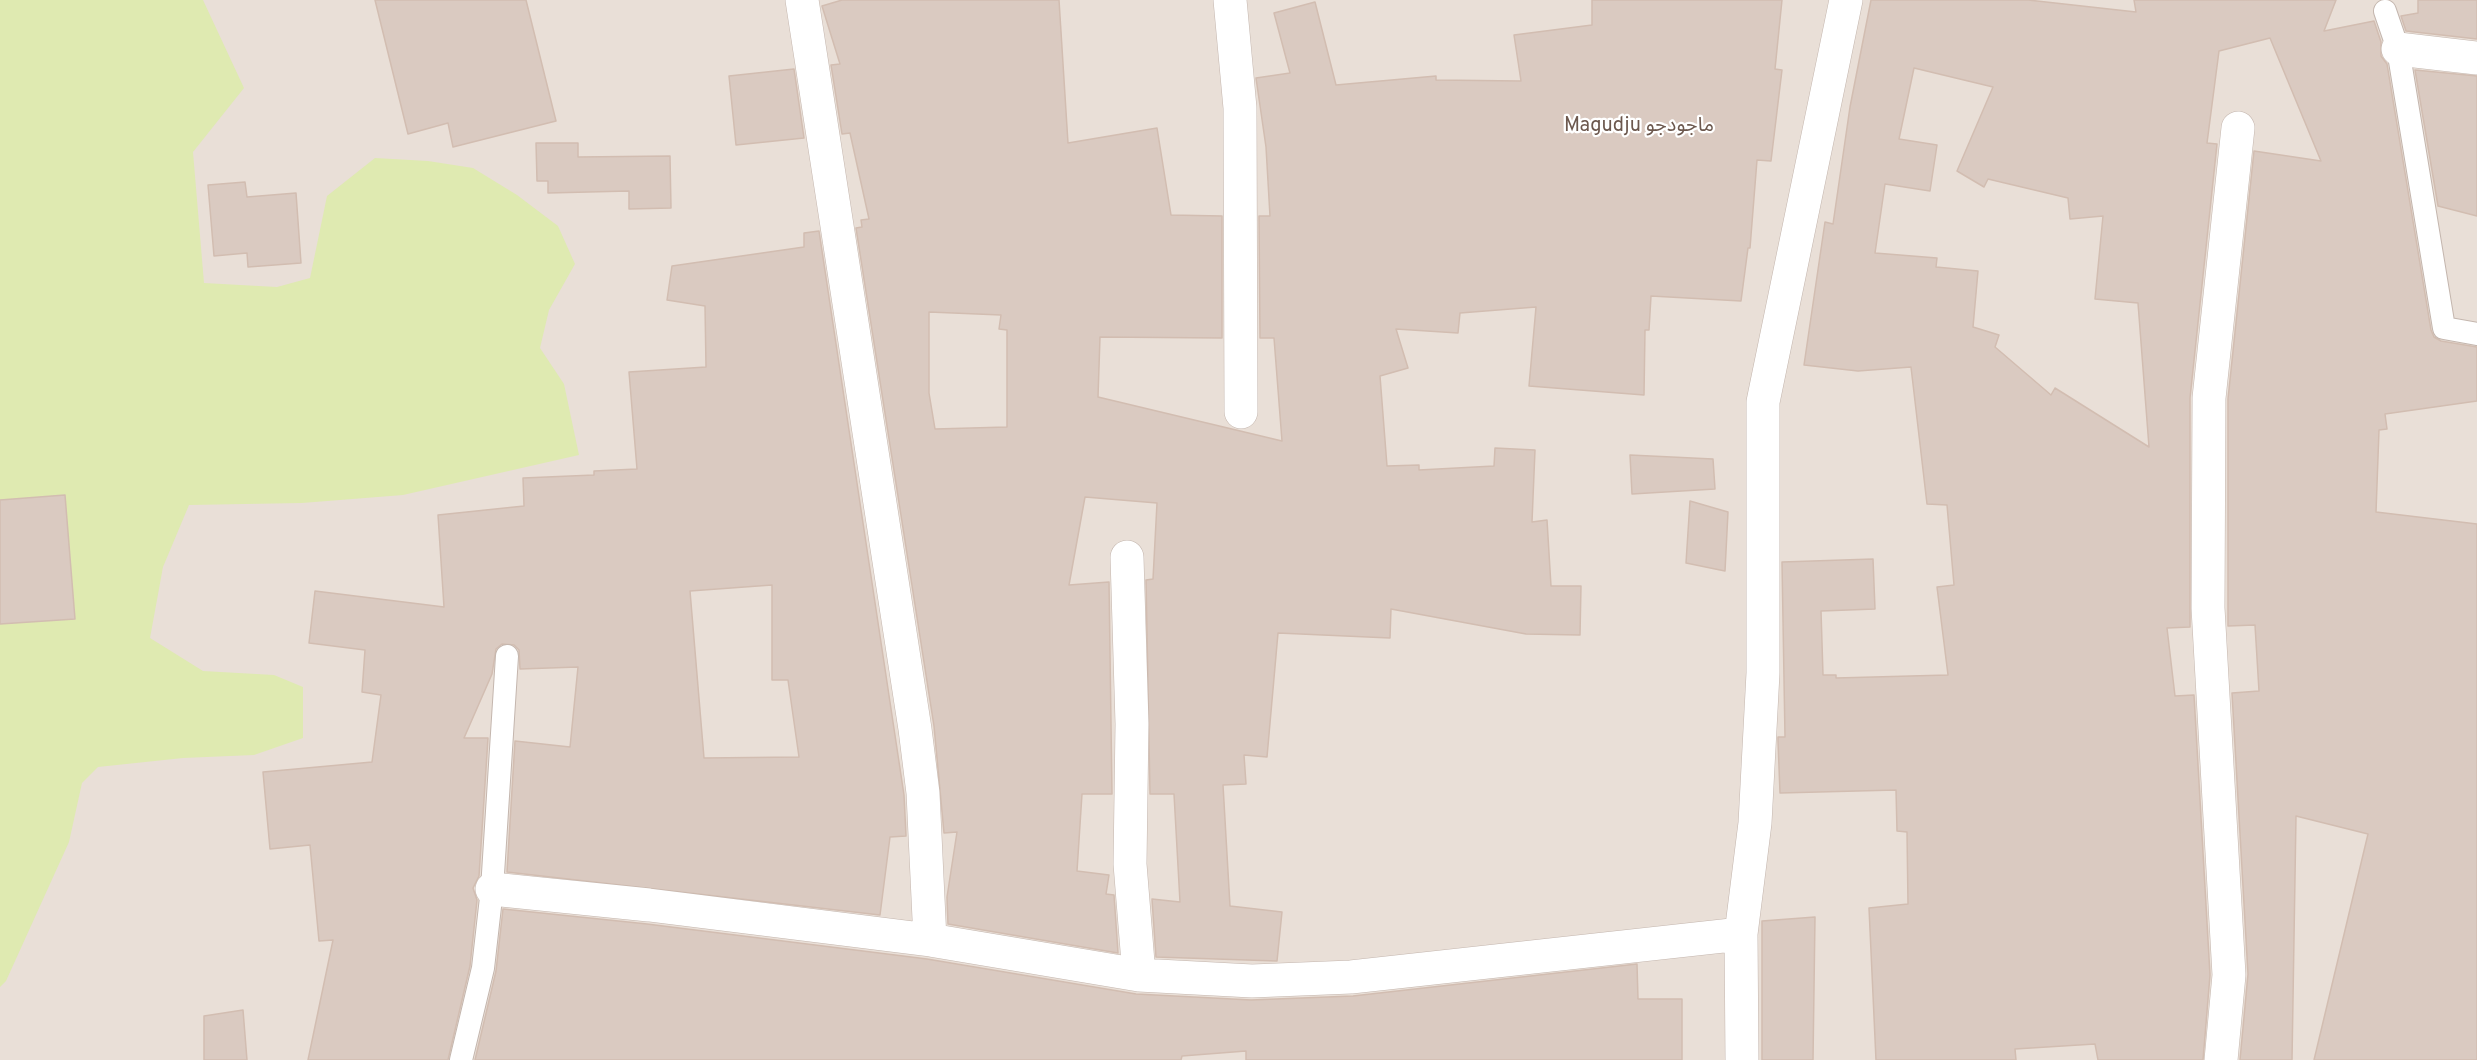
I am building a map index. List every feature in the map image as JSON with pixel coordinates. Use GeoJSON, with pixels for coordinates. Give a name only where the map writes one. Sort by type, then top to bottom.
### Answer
{"type":"FeatureCollection","features":[{"type":"Feature","properties":{"kind":"street"},"geometry":{"type":"LineString","coordinates":[[802,0],[915,729],[923,793],[930,940]]}},
{"type":"Feature","properties":{"kind":"street"},"geometry":{"type":"LineString","coordinates":[[1230,0],[1240,108],[1241,412]]}},
{"type":"Feature","properties":{"kind":"street"},"geometry":{"type":"LineString","coordinates":[[1742,1060],[1741,934],[1755,824],[1763,673],[1763,402],[1846,0]]}},
{"type":"Feature","properties":{"kind":"street"},"geometry":{"type":"LineString","coordinates":[[2398,48],[2477,58]]}},
{"type":"Feature","properties":{"kind":"street"},"geometry":{"type":"LineString","coordinates":[[2221,1060],[2229,975],[2208,608],[2208,398],[2238,128]]}},
{"type":"Feature","properties":{"kind":"street"},"geometry":{"type":"LineString","coordinates":[[1126,557],[1132,724],[1130,864],[1139,975]]}},
{"type":"Feature","properties":{"kind":"street"},"geometry":{"type":"LineString","coordinates":[[492,890],[661,906],[930,940],[1139,975],[1252,981],[1351,977],[1741,934]]}},
{"type":"Feature","properties":{"kind":"lane"},"geometry":{"type":"LineString","coordinates":[[2385,10],[2398,48],[2444,328],[2477,334]]}},
{"type":"Feature","properties":{"kind":"lane"},"geometry":{"type":"LineString","coordinates":[[461,1060],[483,968],[492,890],[507,656]]}},
{"type":"Feature","properties":{"kind":"shaded area"},"geometry":{"type":"Polygon","coordinates":[[[0,0],[2477,0],[2477,1060],[0,1060],[0,0]]]}},
{"type":"Feature","properties":{"kind":"green space"},"geometry":{"type":"Polygon","coordinates":[[[0,0],[203,0],[244,88],[193,152],[204,283],[277,287],[310,278],[327,196],[375,158],[428,161],[473,168],[517,195],[558,226],[575,264],[549,310],[540,348],[564,384],[579,455],[403,495],[302,503],[189,505],[163,567],[150,638],[203,671],[274,675],[303,687],[303,738],[254,755],[183,758],[98,767],[82,783],[69,842],[6,981],[0,987],[0,0]]]}},
{"type":"Feature","properties":{"kind":"building"},"geometry":{"type":"Polygon","coordinates":[[[375,0],[526,0],[556,121],[453,147],[448,123],[408,134],[375,0]]]}},
{"type":"Feature","properties":{"kind":"building"},"geometry":{"type":"Polygon","coordinates":[[[842,0],[1059,0],[1068,143],[1157,128],[1171,215],[1222,216],[1222,338],[1100,337],[1098,397],[1282,441],[1274,338],[1260,338],[1259,216],[1270,216],[1266,147],[1256,78],[1290,73],[1274,13],[1315,2],[1336,85],[1436,76],[1436,80],[1521,81],[1514,35],[1592,25],[1592,0],[1782,0],[1775,69],[1782,70],[1771,161],[1757,160],[1750,248],[1748,248],[1741,301],[1651,296],[1649,330],[1645,330],[1644,395],[1529,386],[1536,307],[1460,313],[1458,333],[1396,329],[1408,368],[1380,376],[1387,466],[1419,465],[1419,470],[1494,466],[1495,448],[1535,450],[1532,522],[1547,520],[1551,586],[1581,586],[1580,635],[1526,634],[1391,609],[1390,638],[1278,633],[1267,757],[1244,755],[1246,784],[1223,785],[1230,906],[1282,912],[1277,961],[1156,957],[1152,899],[1180,902],[1174,794],[1150,794],[1146,580],[1153,579],[1157,503],[1085,497],[1069,585],[1109,582],[1112,794],[1082,794],[1077,871],[1109,875],[1106,894],[1114,895],[1118,953],[948,924],[947,897],[957,832],[944,833],[934,726],[856,228],[862,227],[861,220],[869,219],[850,133],[842,134],[831,65],[840,64],[822,6],[842,0]],[[929,312],[929,393],[935,429],[1007,427],[1007,330],[999,329],[1001,315],[929,312]]]}},
{"type":"Feature","properties":{"kind":"building"},"geometry":{"type":"Polygon","coordinates":[[[1871,0],[2028,0],[2136,12],[2134,0],[2336,0],[2324,31],[2374,21],[2381,42],[2381,56],[2387,64],[2431,330],[2434,337],[2441,341],[2477,347],[2477,401],[2385,414],[2387,429],[2379,430],[2376,512],[2477,524],[2477,1060],[2314,1060],[2368,834],[2296,816],[2292,1060],[2240,1060],[2248,974],[2232,693],[2259,691],[2255,625],[2228,626],[2228,399],[2254,151],[2321,161],[2270,38],[2219,51],[2207,143],[2217,144],[2190,398],[2190,627],[2167,628],[2175,696],[2194,695],[2210,975],[2203,1060],[2098,1060],[2095,1044],[2015,1049],[2016,1060],[1876,1060],[1869,908],[1908,904],[1907,832],[1897,831],[1896,790],[1780,793],[1778,737],[1785,737],[1782,562],[1873,559],[1875,609],[1821,611],[1823,675],[1836,675],[1836,678],[1948,675],[1937,587],[1954,585],[1947,505],[1927,504],[1911,367],[1858,371],[1804,365],[1825,222],[1833,224],[1850,107],[1871,0]],[[1914,68],[1899,139],[1937,145],[1930,191],[1885,184],[1875,253],[1937,258],[1936,267],[1978,271],[1973,327],[1999,335],[1995,347],[2051,395],[2055,388],[2149,447],[2138,303],[2095,299],[2103,216],[2070,219],[2068,198],[1988,179],[1984,187],[1957,171],[1993,87],[1914,68]]]}},
{"type":"Feature","properties":{"kind":"building"},"geometry":{"type":"Polygon","coordinates":[[[2418,0],[2477,0],[2477,39],[2406,31],[2401,16],[2418,13],[2418,0]]]}},
{"type":"Feature","properties":{"kind":"building"},"geometry":{"type":"Polygon","coordinates":[[[794,69],[804,138],[736,145],[729,76],[794,69]]]}},
{"type":"Feature","properties":{"kind":"building"},"geometry":{"type":"Polygon","coordinates":[[[2415,70],[2477,76],[2477,216],[2438,206],[2415,70]]]}},
{"type":"Feature","properties":{"kind":"building"},"geometry":{"type":"Polygon","coordinates":[[[536,143],[578,143],[578,157],[670,156],[671,208],[629,209],[629,191],[548,193],[548,181],[537,181],[536,143]]]}},
{"type":"Feature","properties":{"kind":"building"},"geometry":{"type":"Polygon","coordinates":[[[245,182],[247,197],[296,193],[301,263],[248,267],[247,253],[214,256],[208,185],[245,182]]]}},
{"type":"Feature","properties":{"kind":"building"},"geometry":{"type":"Polygon","coordinates":[[[819,231],[904,795],[906,836],[890,837],[880,915],[507,872],[515,741],[570,747],[578,667],[520,669],[519,650],[514,645],[502,644],[496,649],[492,674],[464,738],[488,738],[479,876],[473,888],[477,900],[470,966],[448,1060],[308,1060],[333,940],[319,941],[310,845],[270,849],[263,772],[372,762],[381,695],[362,692],[365,650],[309,643],[315,591],[444,607],[438,515],[524,506],[523,478],[594,475],[594,471],[637,469],[629,372],[706,367],[705,306],[667,300],[672,266],[804,247],[804,233],[819,231]],[[772,585],[690,591],[704,758],[799,757],[788,680],[772,680],[772,585]]]}},
{"type":"Feature","properties":{"kind":"building"},"geometry":{"type":"Polygon","coordinates":[[[1630,455],[1713,459],[1715,489],[1632,494],[1630,455]]]}},
{"type":"Feature","properties":{"kind":"building"},"geometry":{"type":"Polygon","coordinates":[[[65,495],[75,619],[0,624],[0,500],[65,495]]]}},
{"type":"Feature","properties":{"kind":"building"},"geometry":{"type":"Polygon","coordinates":[[[1690,501],[1728,512],[1725,571],[1686,563],[1690,501]]]}},
{"type":"Feature","properties":{"kind":"building"},"geometry":{"type":"Polygon","coordinates":[[[503,909],[647,924],[927,959],[1136,994],[1251,1000],[1353,996],[1637,964],[1638,999],[1682,999],[1682,1060],[1246,1060],[1246,1051],[1182,1056],[1181,1060],[475,1060],[496,971],[503,909]]]}},
{"type":"Feature","properties":{"kind":"building"},"geometry":{"type":"Polygon","coordinates":[[[1815,917],[1813,1060],[1762,1060],[1762,921],[1815,917]]]}},
{"type":"Feature","properties":{"kind":"building"},"geometry":{"type":"Polygon","coordinates":[[[243,1010],[247,1060],[204,1060],[204,1016],[243,1010]]]}},
{"type":"Feature","properties":{"kind":"district","name":"Magudju ماجودجو"},"geometry":{"type":"Point","coordinates":[1639,127]}}]}
